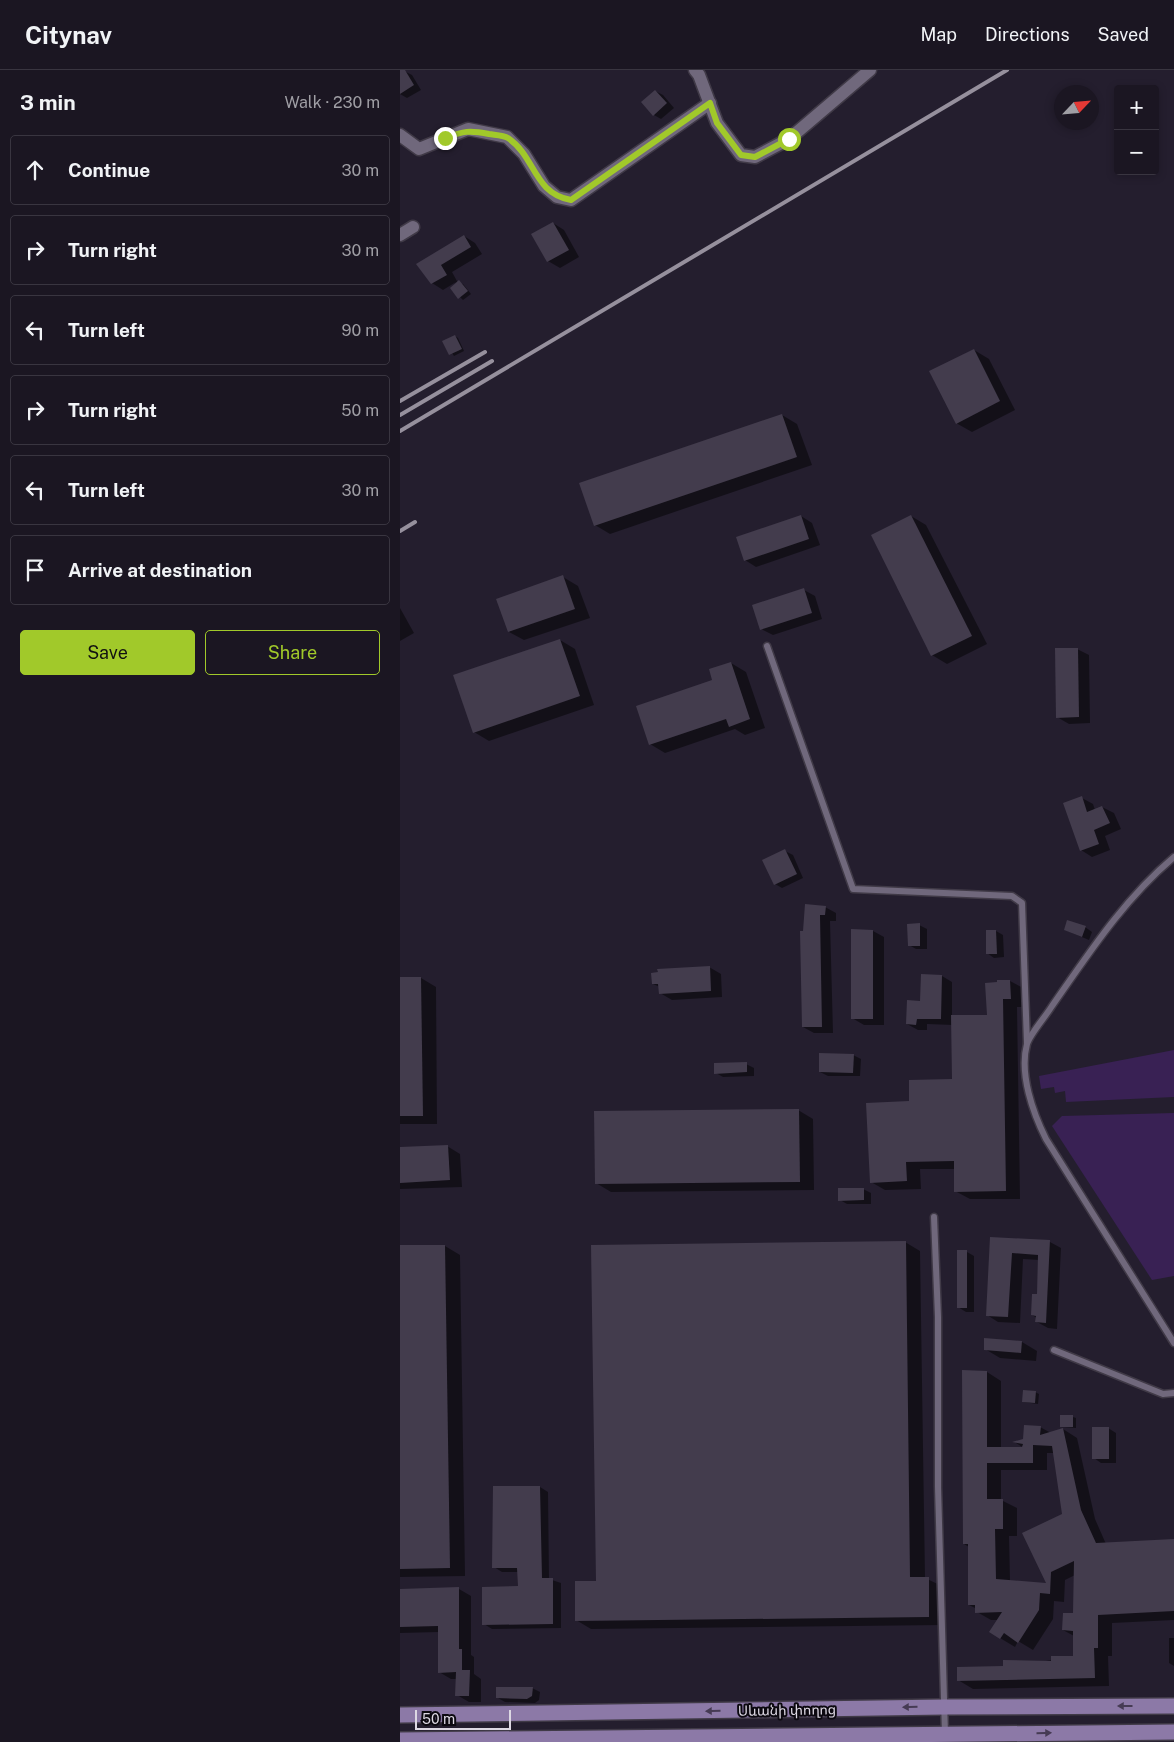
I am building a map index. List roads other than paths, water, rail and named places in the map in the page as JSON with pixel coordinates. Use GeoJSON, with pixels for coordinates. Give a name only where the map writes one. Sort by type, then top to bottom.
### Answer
{"type":"FeatureCollection","features":[{"type":"Feature","properties":{"kind":"main road","name":"Սևանի փողոց"},"geometry":{"type":"LineString","coordinates":[[400,1715],[947,1707],[1174,1706]]}},
{"type":"Feature","properties":{"kind":"main road"},"geometry":{"type":"LineString","coordinates":[[947,1707],[948,1734]]}},
{"type":"Feature","properties":{"kind":"main road"},"geometry":{"type":"LineString","coordinates":[[552,1714],[552,1740]]}},
{"type":"Feature","properties":{"kind":"main road","name":"Սևանի փողոց"},"geometry":{"type":"LineString","coordinates":[[400,1740],[460,1742],[851,1739],[948,1734],[1174,1732]]}},
{"type":"Feature","properties":{"kind":"street"},"geometry":{"type":"LineString","coordinates":[[695,70],[699,75],[717,123],[741,155],[755,157],[789,139],[870,70]]}},
{"type":"Feature","properties":{"kind":"street"},"geometry":{"type":"LineString","coordinates":[[400,135],[419,150],[468,130],[507,137],[524,154],[544,186],[557,197],[571,200],[710,103]]}},
{"type":"Feature","properties":{"kind":"street"},"geometry":{"type":"LineString","coordinates":[[400,235],[413,227]]}},
{"type":"Feature","properties":{"kind":"lane"},"geometry":{"type":"LineString","coordinates":[[767,646],[853,890],[1012,896],[1022,903],[1028,1092],[1043,1133],[1174,1343]]}},
{"type":"Feature","properties":{"kind":"lane"},"geometry":{"type":"LineString","coordinates":[[1027,1043],[1106,928],[1153,874],[1174,857]]}},
{"type":"Feature","properties":{"kind":"lane"},"geometry":{"type":"LineString","coordinates":[[934,1217],[938,1317],[938,1487],[947,1707]]}},
{"type":"Feature","properties":{"kind":"lane"},"geometry":{"type":"LineString","coordinates":[[1054,1350],[1162,1394],[1174,1393]]}},
{"type":"Feature","properties":{"kind":"railway"},"geometry":{"type":"LineString","coordinates":[[400,431],[1007,70]]}},
{"type":"Feature","properties":{"kind":"railway"},"geometry":{"type":"LineString","coordinates":[[400,401],[485,352]]}},
{"type":"Feature","properties":{"kind":"railway"},"geometry":{"type":"LineString","coordinates":[[400,415],[492,361]]}},
{"type":"Feature","properties":{"kind":"railway"},"geometry":{"type":"LineString","coordinates":[[400,531],[415,522]]}}]}
